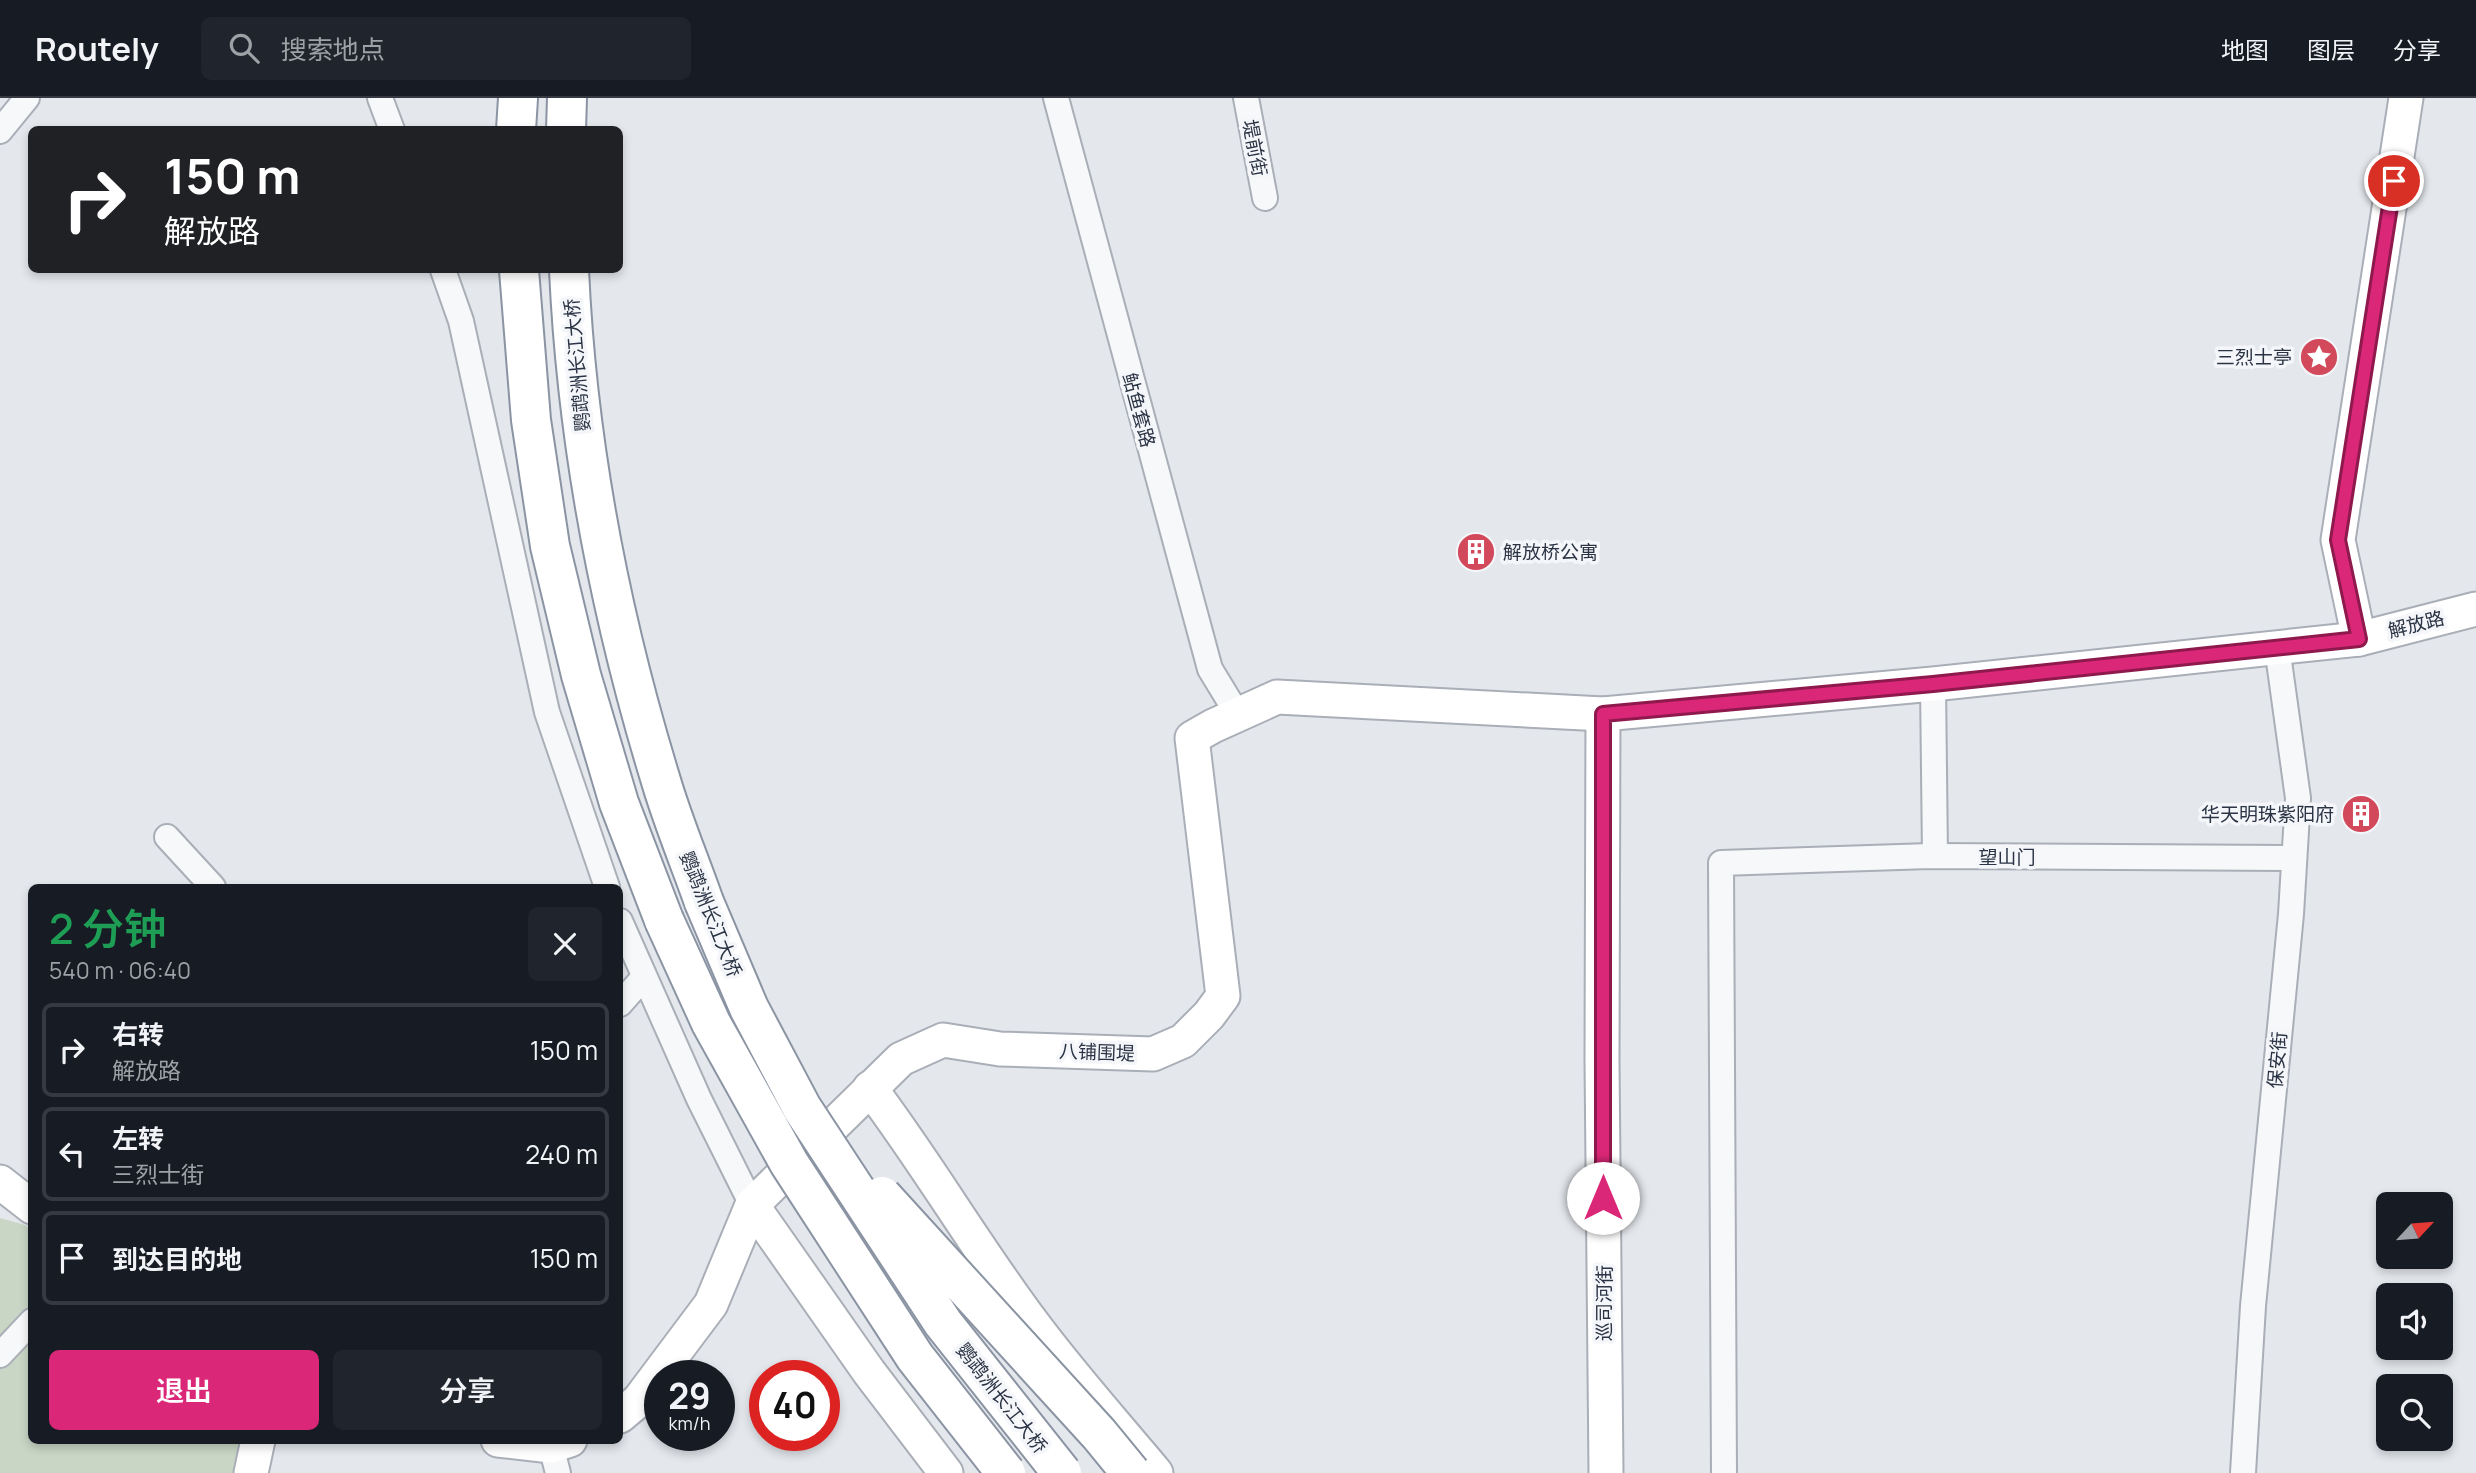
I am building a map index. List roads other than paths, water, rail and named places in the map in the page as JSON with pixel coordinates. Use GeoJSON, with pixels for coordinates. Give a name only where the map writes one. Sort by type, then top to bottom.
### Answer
{"type":"FeatureCollection","features":[{"type":"Feature","properties":{"kind":"highway"},"geometry":{"type":"LineString","coordinates":[[516,126],[518,98]]}},
{"type":"Feature","properties":{"kind":"highway"},"geometry":{"type":"LineString","coordinates":[[566,126],[567,98]]}},
{"type":"Feature","properties":{"kind":"highway"},"geometry":{"type":"LineString","coordinates":[[519,273],[531,420],[550,546],[581,675],[619,803],[664,920],[711,1023],[789,1163],[915,1357],[1006,1473]]}},
{"type":"Feature","properties":{"kind":"highway","name":"鹦鹉洲长江大桥"},"geometry":{"type":"LineString","coordinates":[[569,273],[580,408],[598,533],[625,656],[662,784],[704,901],[750,1008],[802,1108],[943,1323],[1062,1473]]}},
{"type":"Feature","properties":{"kind":"highway"},"geometry":{"type":"LineString","coordinates":[[802,1108],[1131,1473]]}},
{"type":"Feature","properties":{"kind":"highway"},"geometry":{"type":"LineString","coordinates":[[789,1163],[869,1330],[972,1473]]}},
{"type":"Feature","properties":{"kind":"street"},"geometry":{"type":"LineString","coordinates":[[0,131],[27,98]]}},
{"type":"Feature","properties":{"kind":"street"},"geometry":{"type":"LineString","coordinates":[[380,98],[390,126]]}},
{"type":"Feature","properties":{"kind":"street","name":"鲇鱼套路"},"geometry":{"type":"LineString","coordinates":[[1056,98],[1210,669],[1238,715]]}},
{"type":"Feature","properties":{"kind":"street","name":"堤前街"},"geometry":{"type":"LineString","coordinates":[[1246,98],[1265,198]]}},
{"type":"Feature","properties":{"kind":"street"},"geometry":{"type":"LineString","coordinates":[[2359,639],[2338,540],[2406,98]]}},
{"type":"Feature","properties":{"kind":"street"},"geometry":{"type":"LineString","coordinates":[[446,277],[461,321],[547,712],[606,884]]}},
{"type":"Feature","properties":{"kind":"street","name":"解放路"},"geometry":{"type":"LineString","coordinates":[[1603,714],[1933,684],[2359,639],[2476,609]]}},
{"type":"Feature","properties":{"kind":"street","name":"保安街"},"geometry":{"type":"LineString","coordinates":[[2243,1473],[2253,1306],[2291,914],[2298,798],[2277,648]]}},
{"type":"Feature","properties":{"kind":"street"},"geometry":{"type":"LineString","coordinates":[[1933,684],[1935,856]]}},
{"type":"Feature","properties":{"kind":"street","name":"八铺围堤"},"geometry":{"type":"LineString","coordinates":[[623,1413],[639,1400],[711,1304],[751,1205],[901,1059],[943,1040],[1000,1049],[1153,1054],[1183,1041],[1209,1015],[1223,996],[1192,738],[1277,697],[1603,714]]}},
{"type":"Feature","properties":{"kind":"street","name":"巡司河街"},"geometry":{"type":"LineString","coordinates":[[1603,714],[1605,1473]]}},
{"type":"Feature","properties":{"kind":"street"},"geometry":{"type":"LineString","coordinates":[[167,837],[210,884]]}},
{"type":"Feature","properties":{"kind":"street","name":"望山门"},"geometry":{"type":"LineString","coordinates":[[1724,1473],[1721,863],[1935,856],[2294,858]]}},
{"type":"Feature","properties":{"kind":"street"},"geometry":{"type":"LineString","coordinates":[[623,928],[699,1099],[751,1205],[869,1372],[946,1473]]}},
{"type":"Feature","properties":{"kind":"street"},"geometry":{"type":"LineString","coordinates":[[623,1001],[644,977]]}},
{"type":"Feature","properties":{"kind":"street"},"geometry":{"type":"LineString","coordinates":[[870,1088],[911,1143],[1034,1326],[1156,1473]]}},
{"type":"Feature","properties":{"kind":"street"},"geometry":{"type":"LineString","coordinates":[[0,1182],[28,1204]]}},
{"type":"Feature","properties":{"kind":"street"},"geometry":{"type":"LineString","coordinates":[[0,1200],[28,1206]]}},
{"type":"Feature","properties":{"kind":"street"},"geometry":{"type":"LineString","coordinates":[[0,1355],[28,1325]]}},
{"type":"Feature","properties":{"kind":"street"},"geometry":{"type":"LineString","coordinates":[[251,1473],[257,1444]]}},
{"type":"Feature","properties":{"kind":"street"},"geometry":{"type":"LineString","coordinates":[[517,1444],[560,1453]]}},
{"type":"Feature","properties":{"kind":"place","name":"三烈士亭"},"geometry":{"type":"Point","coordinates":[2319,357]}},
{"type":"Feature","properties":{"kind":"place","name":"解放桥公寓"},"geometry":{"type":"Point","coordinates":[1476,552]}},
{"type":"Feature","properties":{"kind":"place","name":"华天明珠紫阳府"},"geometry":{"type":"Point","coordinates":[2361,814]}}]}
